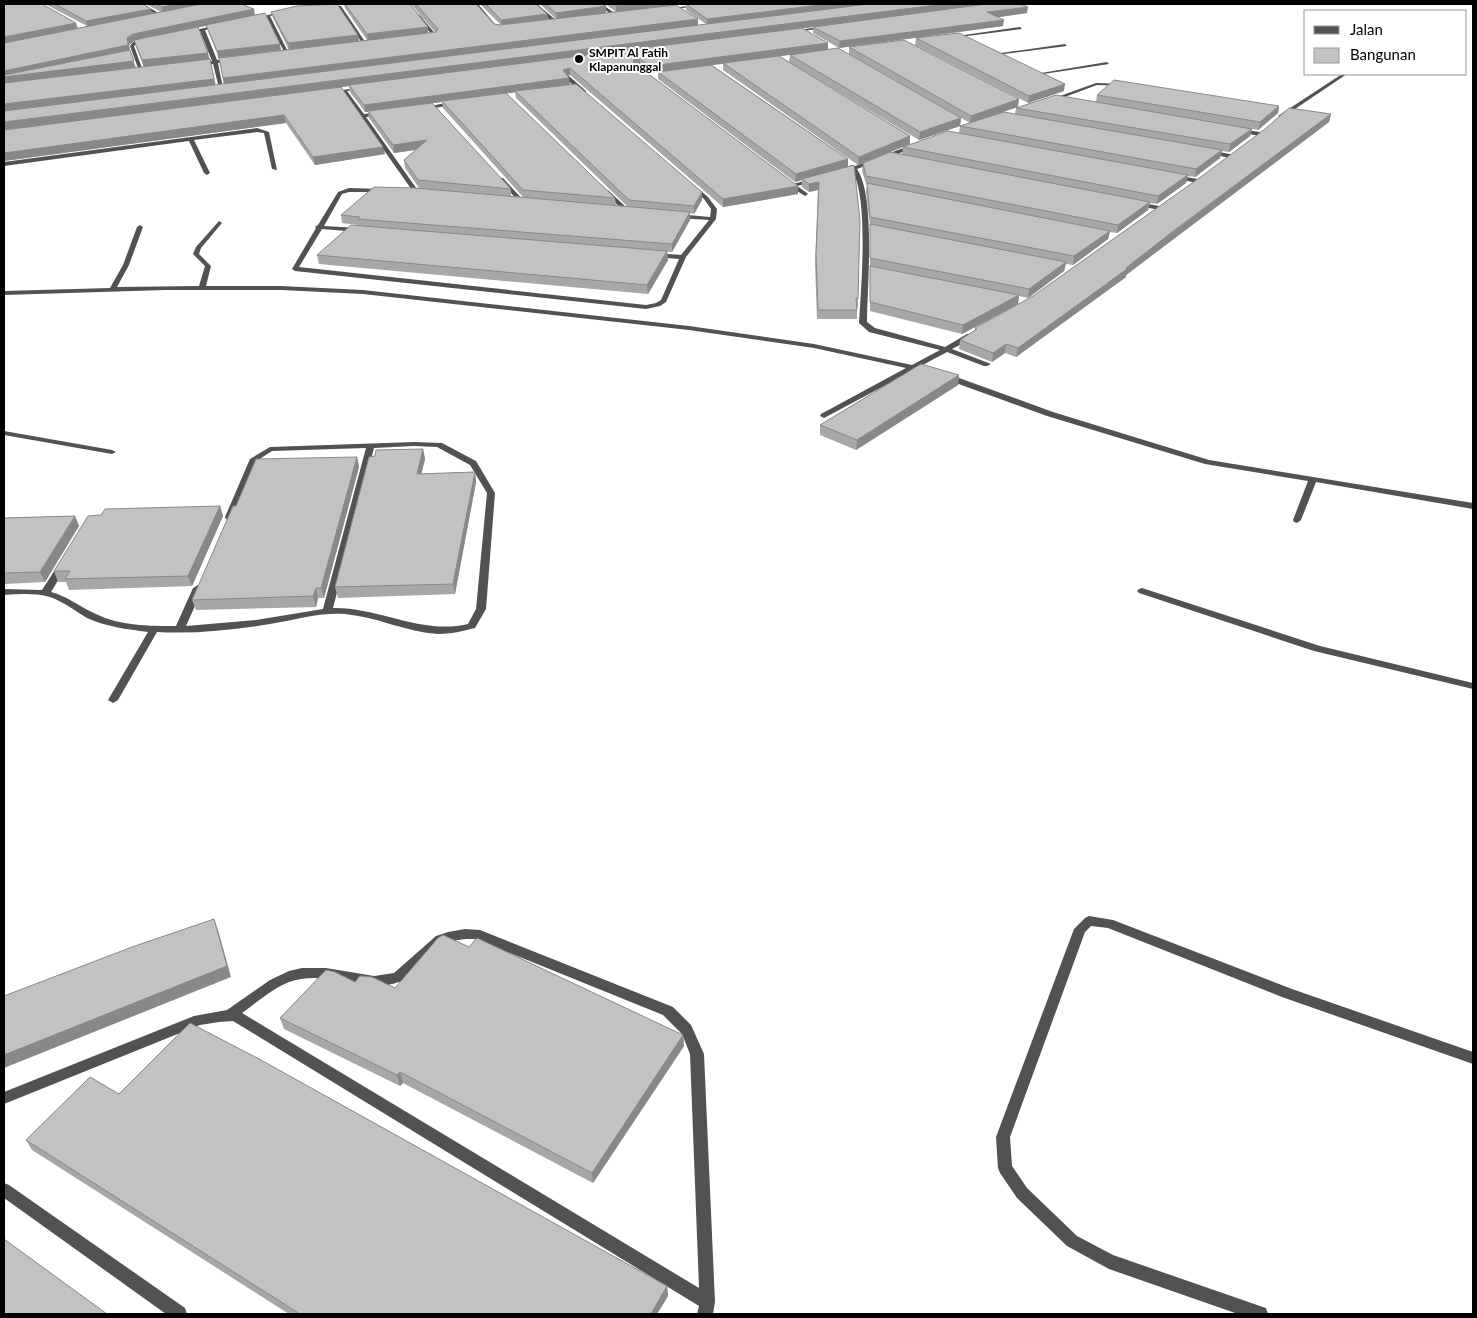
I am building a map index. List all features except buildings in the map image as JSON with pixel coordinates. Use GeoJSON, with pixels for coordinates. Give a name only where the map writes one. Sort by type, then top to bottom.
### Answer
{"type":"FeatureCollection","features":[{"type":"Feature","properties":{"kind":"street"},"geometry":{"type":"LineString","coordinates":[[140,4],[162,16]]}},
{"type":"Feature","properties":{"kind":"street"},"geometry":{"type":"LineString","coordinates":[[476,4],[498,28],[504,28]]}},
{"type":"Feature","properties":{"kind":"street"},"geometry":{"type":"LineString","coordinates":[[535,4],[555,22]]}},
{"type":"Feature","properties":{"kind":"street"},"geometry":{"type":"LineString","coordinates":[[600,4],[615,15]]}},
{"type":"Feature","properties":{"kind":"street"},"geometry":{"type":"LineString","coordinates":[[672,4],[684,12]]}},
{"type":"Feature","properties":{"kind":"street"},"geometry":{"type":"LineString","coordinates":[[660,10],[709,4]]}},
{"type":"Feature","properties":{"kind":"street"},"geometry":{"type":"LineString","coordinates":[[322,6],[340,8],[366,45]]}},
{"type":"Feature","properties":{"kind":"street"},"geometry":{"type":"LineString","coordinates":[[249,20],[294,11]]}},
{"type":"Feature","properties":{"kind":"street"},"geometry":{"type":"LineString","coordinates":[[413,11],[435,35],[422,38]]}},
{"type":"Feature","properties":{"kind":"street"},"geometry":{"type":"LineString","coordinates":[[153,17],[171,14]]}},
{"type":"Feature","properties":{"kind":"street"},"geometry":{"type":"LineString","coordinates":[[605,16],[624,14]]}},
{"type":"Feature","properties":{"kind":"street"},"geometry":{"type":"LineString","coordinates":[[268,16],[287,54]]}},
{"type":"Feature","properties":{"kind":"street"},"geometry":{"type":"LineString","coordinates":[[547,23],[565,21]]}},
{"type":"Feature","properties":{"kind":"street"},"geometry":{"type":"LineString","coordinates":[[184,33],[221,25]]}},
{"type":"Feature","properties":{"kind":"street"},"geometry":{"type":"LineString","coordinates":[[791,27],[801,30],[806,34]]}},
{"type":"Feature","properties":{"kind":"street"},"geometry":{"type":"LineString","coordinates":[[801,30],[830,27]]}},
{"type":"Feature","properties":{"kind":"street"},"geometry":{"type":"LineString","coordinates":[[942,39],[1020,28]]}},
{"type":"Feature","properties":{"kind":"street"},"geometry":{"type":"LineString","coordinates":[[202,29],[221,88]]}},
{"type":"Feature","properties":{"kind":"street"},"geometry":{"type":"LineString","coordinates":[[960,36],[969,41]]}},
{"type":"Feature","properties":{"kind":"street"},"geometry":{"type":"LineString","coordinates":[[141,71],[133,54],[132,46],[135,43],[155,38]]}},
{"type":"Feature","properties":{"kind":"street"},"geometry":{"type":"LineString","coordinates":[[357,46],[376,44]]}},
{"type":"Feature","properties":{"kind":"street"},"geometry":{"type":"LineString","coordinates":[[996,54],[1065,45]]}},
{"type":"Feature","properties":{"kind":"street"},"geometry":{"type":"LineString","coordinates":[[987,50],[1004,58]]}},
{"type":"Feature","properties":{"kind":"street"},"geometry":{"type":"LineString","coordinates":[[278,55],[297,53]]}},
{"type":"Feature","properties":{"kind":"street"},"geometry":{"type":"LineString","coordinates":[[124,55],[133,54]]}},
{"type":"Feature","properties":{"kind":"street"},"geometry":{"type":"LineString","coordinates":[[196,64],[242,59]]}},
{"type":"Feature","properties":{"kind":"street"},"geometry":{"type":"LineString","coordinates":[[1037,74],[1107,63]]}},
{"type":"Feature","properties":{"kind":"street"},"geometry":{"type":"LineString","coordinates":[[131,72],[150,70]]}},
{"type":"Feature","properties":{"kind":"street"},"geometry":{"type":"LineString","coordinates":[[1028,70],[1044,77]]}},
{"type":"Feature","properties":{"kind":"street"},"geometry":{"type":"LineString","coordinates":[[1273,123],[1286,111],[1343,75]]}},
{"type":"Feature","properties":{"kind":"street"},"geometry":{"type":"LineString","coordinates":[[566,77],[586,94]]}},
{"type":"Feature","properties":{"kind":"street"},"geometry":{"type":"LineString","coordinates":[[1047,102],[1096,84],[1106,83],[1134,87]]}},
{"type":"Feature","properties":{"kind":"street"},"geometry":{"type":"LineString","coordinates":[[211,89],[230,86]]}},
{"type":"Feature","properties":{"kind":"street"},"geometry":{"type":"LineString","coordinates":[[570,88],[578,87]]}},
{"type":"Feature","properties":{"kind":"street"},"geometry":{"type":"LineString","coordinates":[[325,93],[364,88]]}},
{"type":"Feature","properties":{"kind":"street"},"geometry":{"type":"LineString","coordinates":[[1066,88],[1074,92]]}},
{"type":"Feature","properties":{"kind":"street"},"geometry":{"type":"LineString","coordinates":[[344,90],[416,192]]}},
{"type":"Feature","properties":{"kind":"street"},"geometry":{"type":"LineString","coordinates":[[1056,99],[1066,100]]}},
{"type":"Feature","properties":{"kind":"street"},"geometry":{"type":"LineString","coordinates":[[417,109],[462,102]]}},
{"type":"Feature","properties":{"kind":"street"},"geometry":{"type":"LineString","coordinates":[[435,106],[442,114]]}},
{"type":"Feature","properties":{"kind":"street"},"geometry":{"type":"LineString","coordinates":[[1276,110],[1286,111]]}},
{"type":"Feature","properties":{"kind":"street"},"geometry":{"type":"LineString","coordinates":[[362,116],[390,112]]}},
{"type":"Feature","properties":{"kind":"street"},"geometry":{"type":"LineString","coordinates":[[1231,129],[1260,134]]}},
{"type":"Feature","properties":{"kind":"street"},"geometry":{"type":"LineString","coordinates":[[1253,140],[1267,129]]}},
{"type":"Feature","properties":{"kind":"street"},"geometry":{"type":"LineString","coordinates":[[4,164],[190,138],[263,131],[266,132],[275,168]]}},
{"type":"Feature","properties":{"kind":"street"},"geometry":{"type":"LineString","coordinates":[[190,138],[207,173]]}},
{"type":"Feature","properties":{"kind":"street"},"geometry":{"type":"LineString","coordinates":[[831,176],[857,169],[918,144],[909,139]]}},
{"type":"Feature","properties":{"kind":"street"},"geometry":{"type":"LineString","coordinates":[[1202,151],[1230,156]]}},
{"type":"Feature","properties":{"kind":"street"},"geometry":{"type":"LineString","coordinates":[[1224,161],[1238,151]]}},
{"type":"Feature","properties":{"kind":"street"},"geometry":{"type":"LineString","coordinates":[[890,156],[899,158]]}},
{"type":"Feature","properties":{"kind":"street"},"geometry":{"type":"LineString","coordinates":[[849,163],[857,169],[862,187],[866,228],[863,269],[863,323],[865,326],[946,349],[987,364]]}},
{"type":"Feature","properties":{"kind":"street"},"geometry":{"type":"LineString","coordinates":[[495,172],[522,202]]}},
{"type":"Feature","properties":{"kind":"street"},"geometry":{"type":"LineString","coordinates":[[1168,175],[1197,181]]}},
{"type":"Feature","properties":{"kind":"street"},"geometry":{"type":"LineString","coordinates":[[1189,186],[1204,176]]}},
{"type":"Feature","properties":{"kind":"street"},"geometry":{"type":"LineString","coordinates":[[792,186],[823,178]]}},
{"type":"Feature","properties":{"kind":"street"},"geometry":{"type":"LineString","coordinates":[[784,180],[805,194]]}},
{"type":"Feature","properties":{"kind":"street"},"geometry":{"type":"LineString","coordinates":[[599,184],[628,211]]}},
{"type":"Feature","properties":{"kind":"street"},"geometry":{"type":"LineString","coordinates":[[387,191],[349,190],[342,192],[318,227],[295,268],[646,307],[658,305],[664,301],[684,257],[713,219],[714,209],[711,203],[691,185]]}},
{"type":"Feature","properties":{"kind":"street"},"geometry":{"type":"LineString","coordinates":[[862,187],[871,189]]}},
{"type":"Feature","properties":{"kind":"street"},"geometry":{"type":"LineString","coordinates":[[406,192],[425,193]]}},
{"type":"Feature","properties":{"kind":"street"},"geometry":{"type":"LineString","coordinates":[[512,201],[531,203]]}},
{"type":"Feature","properties":{"kind":"street"},"geometry":{"type":"LineString","coordinates":[[1130,203],[1158,208]]}},
{"type":"Feature","properties":{"kind":"street"},"geometry":{"type":"LineString","coordinates":[[1151,214],[1166,203]]}},
{"type":"Feature","properties":{"kind":"street"},"geometry":{"type":"LineString","coordinates":[[618,210],[637,212]]}},
{"type":"Feature","properties":{"kind":"street"},"geometry":{"type":"LineString","coordinates":[[666,215],[713,219]]}},
{"type":"Feature","properties":{"kind":"street"},"geometry":{"type":"LineString","coordinates":[[202,288],[208,266],[196,254],[198,248],[219,223]]}},
{"type":"Feature","properties":{"kind":"street"},"geometry":{"type":"LineString","coordinates":[[113,289],[126,265],[140,227]]}},
{"type":"Feature","properties":{"kind":"street"},"geometry":{"type":"LineString","coordinates":[[318,227],[368,231]]}},
{"type":"Feature","properties":{"kind":"street"},"geometry":{"type":"LineString","coordinates":[[866,228],[876,230]]}},
{"type":"Feature","properties":{"kind":"street"},"geometry":{"type":"LineString","coordinates":[[644,254],[684,257]]}},
{"type":"Feature","properties":{"kind":"street"},"geometry":{"type":"LineString","coordinates":[[863,269],[873,271]]}},
{"type":"Feature","properties":{"kind":"street"},"geometry":{"type":"LineString","coordinates":[[4,293],[202,288],[281,288],[372,293],[689,328],[814,346],[913,366],[964,382],[1050,414],[1208,462],[1312,481],[1354,485],[1473,506]]}},
{"type":"Feature","properties":{"kind":"street"},"geometry":{"type":"LineString","coordinates":[[824,416],[980,330]]}},
{"type":"Feature","properties":{"kind":"street"},"geometry":{"type":"LineString","coordinates":[[4,433],[112,452]]}},
{"type":"Feature","properties":{"kind":"street"},"geometry":{"type":"LineString","coordinates":[[4,592],[45,593],[59,597],[100,620],[134,628],[154,629],[247,625],[327,611],[363,613],[403,625],[442,632],[458,631],[472,626],[481,609],[491,493],[473,463],[439,445],[371,445],[270,449],[254,459],[223,530]]}},
{"type":"Feature","properties":{"kind":"street"},"geometry":{"type":"LineString","coordinates":[[327,611],[371,445]]}},
{"type":"Feature","properties":{"kind":"street"},"geometry":{"type":"LineString","coordinates":[[1298,520],[1312,481]]}},
{"type":"Feature","properties":{"kind":"street"},"geometry":{"type":"LineString","coordinates":[[45,593],[69,553]]}},
{"type":"Feature","properties":{"kind":"street"},"geometry":{"type":"LineString","coordinates":[[180,628],[204,575]]}},
{"type":"Feature","properties":{"kind":"street"},"geometry":{"type":"LineString","coordinates":[[1142,591],[1318,649],[1473,686]]}},
{"type":"Feature","properties":{"kind":"street"},"geometry":{"type":"LineString","coordinates":[[113,700],[154,629]]}},
{"type":"Feature","properties":{"kind":"street"},"geometry":{"type":"LineString","coordinates":[[1260,1314],[1109,1260],[1072,1240],[1022,1193],[1005,1168],[1003,1137],[1080,929],[1089,921],[1109,923],[1287,992],[1473,1058]]}},
{"type":"Feature","properties":{"kind":"street"},"geometry":{"type":"LineString","coordinates":[[4,1098],[198,1020],[230,1015],[285,978],[300,973],[317,972],[383,980],[395,978],[404,974],[441,938],[463,933],[476,934],[668,1011],[686,1027],[692,1037],[696,1054],[706,1308]]}},
{"type":"Feature","properties":{"kind":"street"},"geometry":{"type":"LineString","coordinates":[[230,1015],[706,1308]]}},
{"type":"Feature","properties":{"kind":"street"},"geometry":{"type":"LineString","coordinates":[[4,1190],[179,1314]]}},
{"type":"Feature","properties":{"kind":"place","name":"SMPIT Al Fatih Klapanunggal"},"geometry":{"type":"Point","coordinates":[579,59]}}]}
